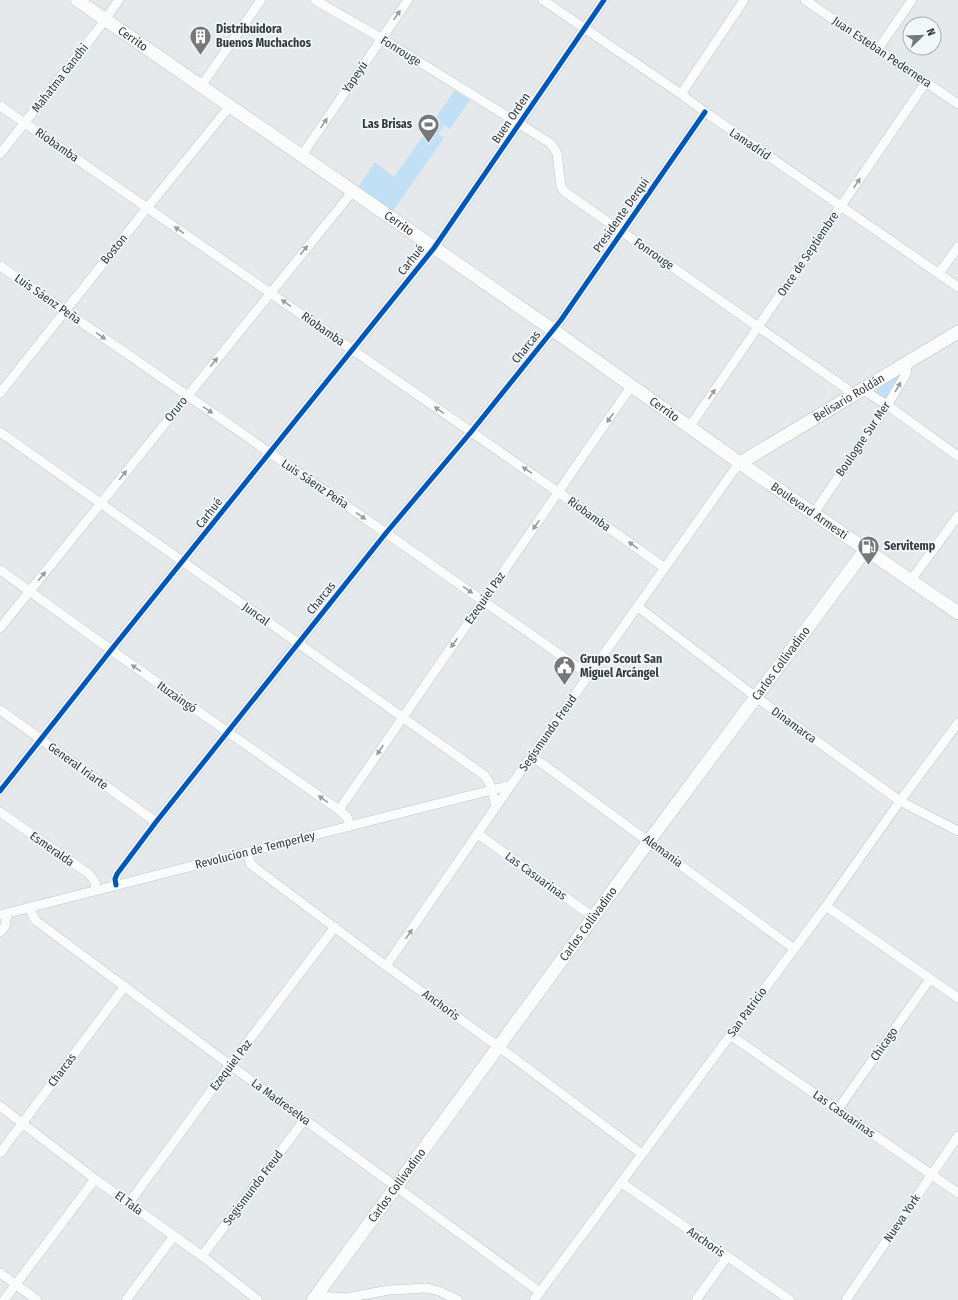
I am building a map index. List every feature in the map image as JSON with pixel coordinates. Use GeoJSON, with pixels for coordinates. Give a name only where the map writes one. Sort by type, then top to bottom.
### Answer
{"type":"FeatureCollection","features":[{"type":"Feature","properties":{"kind":"street","name":"Cerrito"},"geometry":{"type":"LineString","coordinates":[[77,0],[553,330],[740,463]]}},
{"type":"Feature","properties":{"kind":"street","name":"Mahatma Gandhi"},"geometry":{"type":"LineString","coordinates":[[0,154],[119,0]]}},
{"type":"Feature","properties":{"kind":"street"},"geometry":{"type":"LineString","coordinates":[[201,86],[261,0]]}},
{"type":"Feature","properties":{"kind":"street","name":"Fonrouge"},"geometry":{"type":"LineString","coordinates":[[315,0],[381,38],[550,144],[556,153],[561,187],[565,192],[846,389],[850,398]]}},
{"type":"Feature","properties":{"kind":"street","name":"Yapeyú"},"geometry":{"type":"LineString","coordinates":[[302,155],[408,0]]}},
{"type":"Feature","properties":{"kind":"street","name":"Lamadrid"},"geometry":{"type":"LineString","coordinates":[[544,0],[958,287]]}},
{"type":"Feature","properties":{"kind":"street","name":"Buen Orden"},"geometry":{"type":"LineString","coordinates":[[434,248],[604,0]]}},
{"type":"Feature","properties":{"kind":"street"},"geometry":{"type":"LineString","coordinates":[[681,94],[744,0]]}},
{"type":"Feature","properties":{"kind":"street","name":"Juan Esteban Pedernera"},"geometry":{"type":"LineString","coordinates":[[805,0],[958,104]]}},
{"type":"Feature","properties":{"kind":"street"},"geometry":{"type":"LineString","coordinates":[[878,49],[912,0]]}},
{"type":"Feature","properties":{"kind":"street","name":"Once de Septiembre"},"geometry":{"type":"LineString","coordinates":[[690,426],[926,82]]}},
{"type":"Feature","properties":{"kind":"street","name":"Riobamba"},"geometry":{"type":"LineString","coordinates":[[0,106],[558,492],[665,568]]}},
{"type":"Feature","properties":{"kind":"street","name":"Boston"},"geometry":{"type":"LineString","coordinates":[[0,393],[230,106]]}},
{"type":"Feature","properties":{"kind":"street","name":"Presidente Derqui"},"geometry":{"type":"LineString","coordinates":[[553,330],[705,112]]}},
{"type":"Feature","properties":{"kind":"street","name":"Oruro"},"geometry":{"type":"LineString","coordinates":[[0,628],[353,191]]}},
{"type":"Feature","properties":{"kind":"street"},"geometry":{"type":"LineString","coordinates":[[939,274],[958,247]]}},
{"type":"Feature","properties":{"kind":"street","name":"Carhué"},"geometry":{"type":"LineString","coordinates":[[0,792],[111,650],[434,248]]}},
{"type":"Feature","properties":{"kind":"street","name":"Luis Sáenz Peña"},"geometry":{"type":"LineString","coordinates":[[0,266],[589,675]]}},
{"type":"Feature","properties":{"kind":"street","name":"Charcas"},"geometry":{"type":"LineString","coordinates":[[116,885],[115,879],[117,874],[156,822],[386,533],[471,432],[553,330]]}},
{"type":"Feature","properties":{"kind":"street","name":"Belisario Roldán"},"geometry":{"type":"LineString","coordinates":[[740,463],[958,332]]}},
{"type":"Feature","properties":{"kind":"street","name":"Boulogne Sur Mer"},"geometry":{"type":"LineString","coordinates":[[814,513],[887,405],[906,374],[907,363]]}},
{"type":"Feature","properties":{"kind":"street","name":"Ezequiel Paz"},"geometry":{"type":"LineString","coordinates":[[339,810],[632,386]]}},
{"type":"Feature","properties":{"kind":"street"},"geometry":{"type":"LineString","coordinates":[[863,390],[887,405],[958,456]]}},
{"type":"Feature","properties":{"kind":"street","name":"Juncal"},"geometry":{"type":"LineString","coordinates":[[0,432],[484,775],[488,779],[496,807]]}},
{"type":"Feature","properties":{"kind":"street","name":"Boulevard Armesti"},"geometry":{"type":"LineString","coordinates":[[740,463],[958,613]]}},
{"type":"Feature","properties":{"kind":"street","name":"Segismundo Freud"},"geometry":{"type":"LineString","coordinates":[[386,966],[511,785],[740,463]]}},
{"type":"Feature","properties":{"kind":"street"},"geometry":{"type":"LineString","coordinates":[[911,580],[958,516]]}},
{"type":"Feature","properties":{"kind":"street","name":"Carlos Collivadino"},"geometry":{"type":"LineString","coordinates":[[314,1298],[649,841],[866,549]]}},
{"type":"Feature","properties":{"kind":"street","name":"Ituzaingó"},"geometry":{"type":"LineString","coordinates":[[0,570],[339,810],[347,817],[350,826]]}},
{"type":"Feature","properties":{"kind":"street","name":"Dinamarca"},"geometry":{"type":"LineString","coordinates":[[638,607],[756,697],[900,800],[958,831]]}},
{"type":"Feature","properties":{"kind":"street","name":"General Iriarte"},"geometry":{"type":"LineString","coordinates":[[0,710],[156,822]]}},
{"type":"Feature","properties":{"kind":"street","name":"San Patricio"},"geometry":{"type":"LineString","coordinates":[[534,1300],[826,906],[900,800],[958,723]]}},
{"type":"Feature","properties":{"kind":"street","name":"Alemania"},"geometry":{"type":"LineString","coordinates":[[532,756],[794,948]]}},
{"type":"Feature","properties":{"kind":"street","name":"Revolucion de Temperley"},"geometry":{"type":"LineString","coordinates":[[4,914],[511,785]]}},
{"type":"Feature","properties":{"kind":"street","name":"Esmeralda"},"geometry":{"type":"LineString","coordinates":[[0,812],[89,874],[95,882],[96,890]]}},
{"type":"Feature","properties":{"kind":"street","name":"Las Casuarinas"},"geometry":{"type":"LineString","coordinates":[[478,834],[593,917]]}},
{"type":"Feature","properties":{"kind":"street","name":"Anchoris"},"geometry":{"type":"LineString","coordinates":[[248,852],[250,863],[254,867],[642,1154]]}},
{"type":"Feature","properties":{"kind":"street"},"geometry":{"type":"LineString","coordinates":[[826,906],[958,998]]}},
{"type":"Feature","properties":{"kind":"street","name":"La Madreselva"},"geometry":{"type":"LineString","coordinates":[[29,908],[35,920],[540,1292]]}},
{"type":"Feature","properties":{"kind":"street"},"geometry":{"type":"LineString","coordinates":[[0,932],[5,926],[4,914]]}},
{"type":"Feature","properties":{"kind":"street","name":"Ezequiel Paz"},"geometry":{"type":"LineString","coordinates":[[129,1203],[230,1065],[335,927]]}},
{"type":"Feature","properties":{"kind":"street","name":"Chicago"},"geometry":{"type":"LineString","coordinates":[[838,1109],[930,979]]}},
{"type":"Feature","properties":{"kind":"street","name":"Charcas"},"geometry":{"type":"LineString","coordinates":[[0,1153],[124,986]]}},
{"type":"Feature","properties":{"kind":"street","name":"Las Casuarinas"},"geometry":{"type":"LineString","coordinates":[[730,1035],[958,1193]]}},
{"type":"Feature","properties":{"kind":"street","name":"El Tala"},"geometry":{"type":"LineString","coordinates":[[0,1106],[95,1179],[202,1256],[258,1300]]}},
{"type":"Feature","properties":{"kind":"street","name":"Segismundo Freud"},"geometry":{"type":"LineString","coordinates":[[202,1256],[305,1119]]}},
{"type":"Feature","properties":{"kind":"street","name":"Nueva York"},"geometry":{"type":"LineString","coordinates":[[846,1300],[958,1136]]}},
{"type":"Feature","properties":{"kind":"street"},"geometry":{"type":"LineString","coordinates":[[4,1300],[95,1179]]}},
{"type":"Feature","properties":{"kind":"street","name":"Anchoris"},"geometry":{"type":"LineString","coordinates":[[622,1183],[790,1300]]}},
{"type":"Feature","properties":{"kind":"street"},"geometry":{"type":"LineString","coordinates":[[126,1300],[174,1236]]}},
{"type":"Feature","properties":{"kind":"street"},"geometry":{"type":"LineString","coordinates":[[696,1300],[727,1257]]}},
{"type":"Feature","properties":{"kind":"street"},"geometry":{"type":"LineString","coordinates":[[0,1273],[37,1300]]}},
{"type":"Feature","properties":{"kind":"street"},"geometry":{"type":"LineString","coordinates":[[314,1298],[346,1298],[389,1290],[427,1288],[440,1291],[458,1300]]}},
{"type":"Feature","properties":{"kind":"shaded area","name":"Las Brisas"},"geometry":{"type":"Polygon","coordinates":[[[455,90],[470,100],[450,129],[444,125],[438,134],[444,138],[392,212],[357,188],[375,162],[394,177],[455,90]]]}},
{"type":"Feature","properties":{"kind":"shaded area"},"geometry":{"type":"Polygon","coordinates":[[[898,374],[900,375],[886,399],[875,392],[898,374]]]}},
{"type":"Feature","properties":{"kind":"cycle path"},"geometry":{"type":"LineString","coordinates":[[0,791],[111,650],[434,248],[604,0]]}},
{"type":"Feature","properties":{"kind":"cycle path"},"geometry":{"type":"LineString","coordinates":[[116,885],[115,879],[117,874],[156,822],[386,533],[471,432],[561,320],[705,112]]}},
{"type":"Feature","properties":{"kind":"place","name":"Distribuidora Buenos Muchachos"},"geometry":{"type":"Point","coordinates":[201,56]}},
{"type":"Feature","properties":{"kind":"place","name":"Las Brisas"},"geometry":{"type":"Point","coordinates":[428,144]}},
{"type":"Feature","properties":{"kind":"place","name":"Servitemp"},"geometry":{"type":"Point","coordinates":[868,566]}},
{"type":"Feature","properties":{"kind":"place","name":"Grupo Scout San Miguel Arcángel"},"geometry":{"type":"Point","coordinates":[565,686]}}]}
